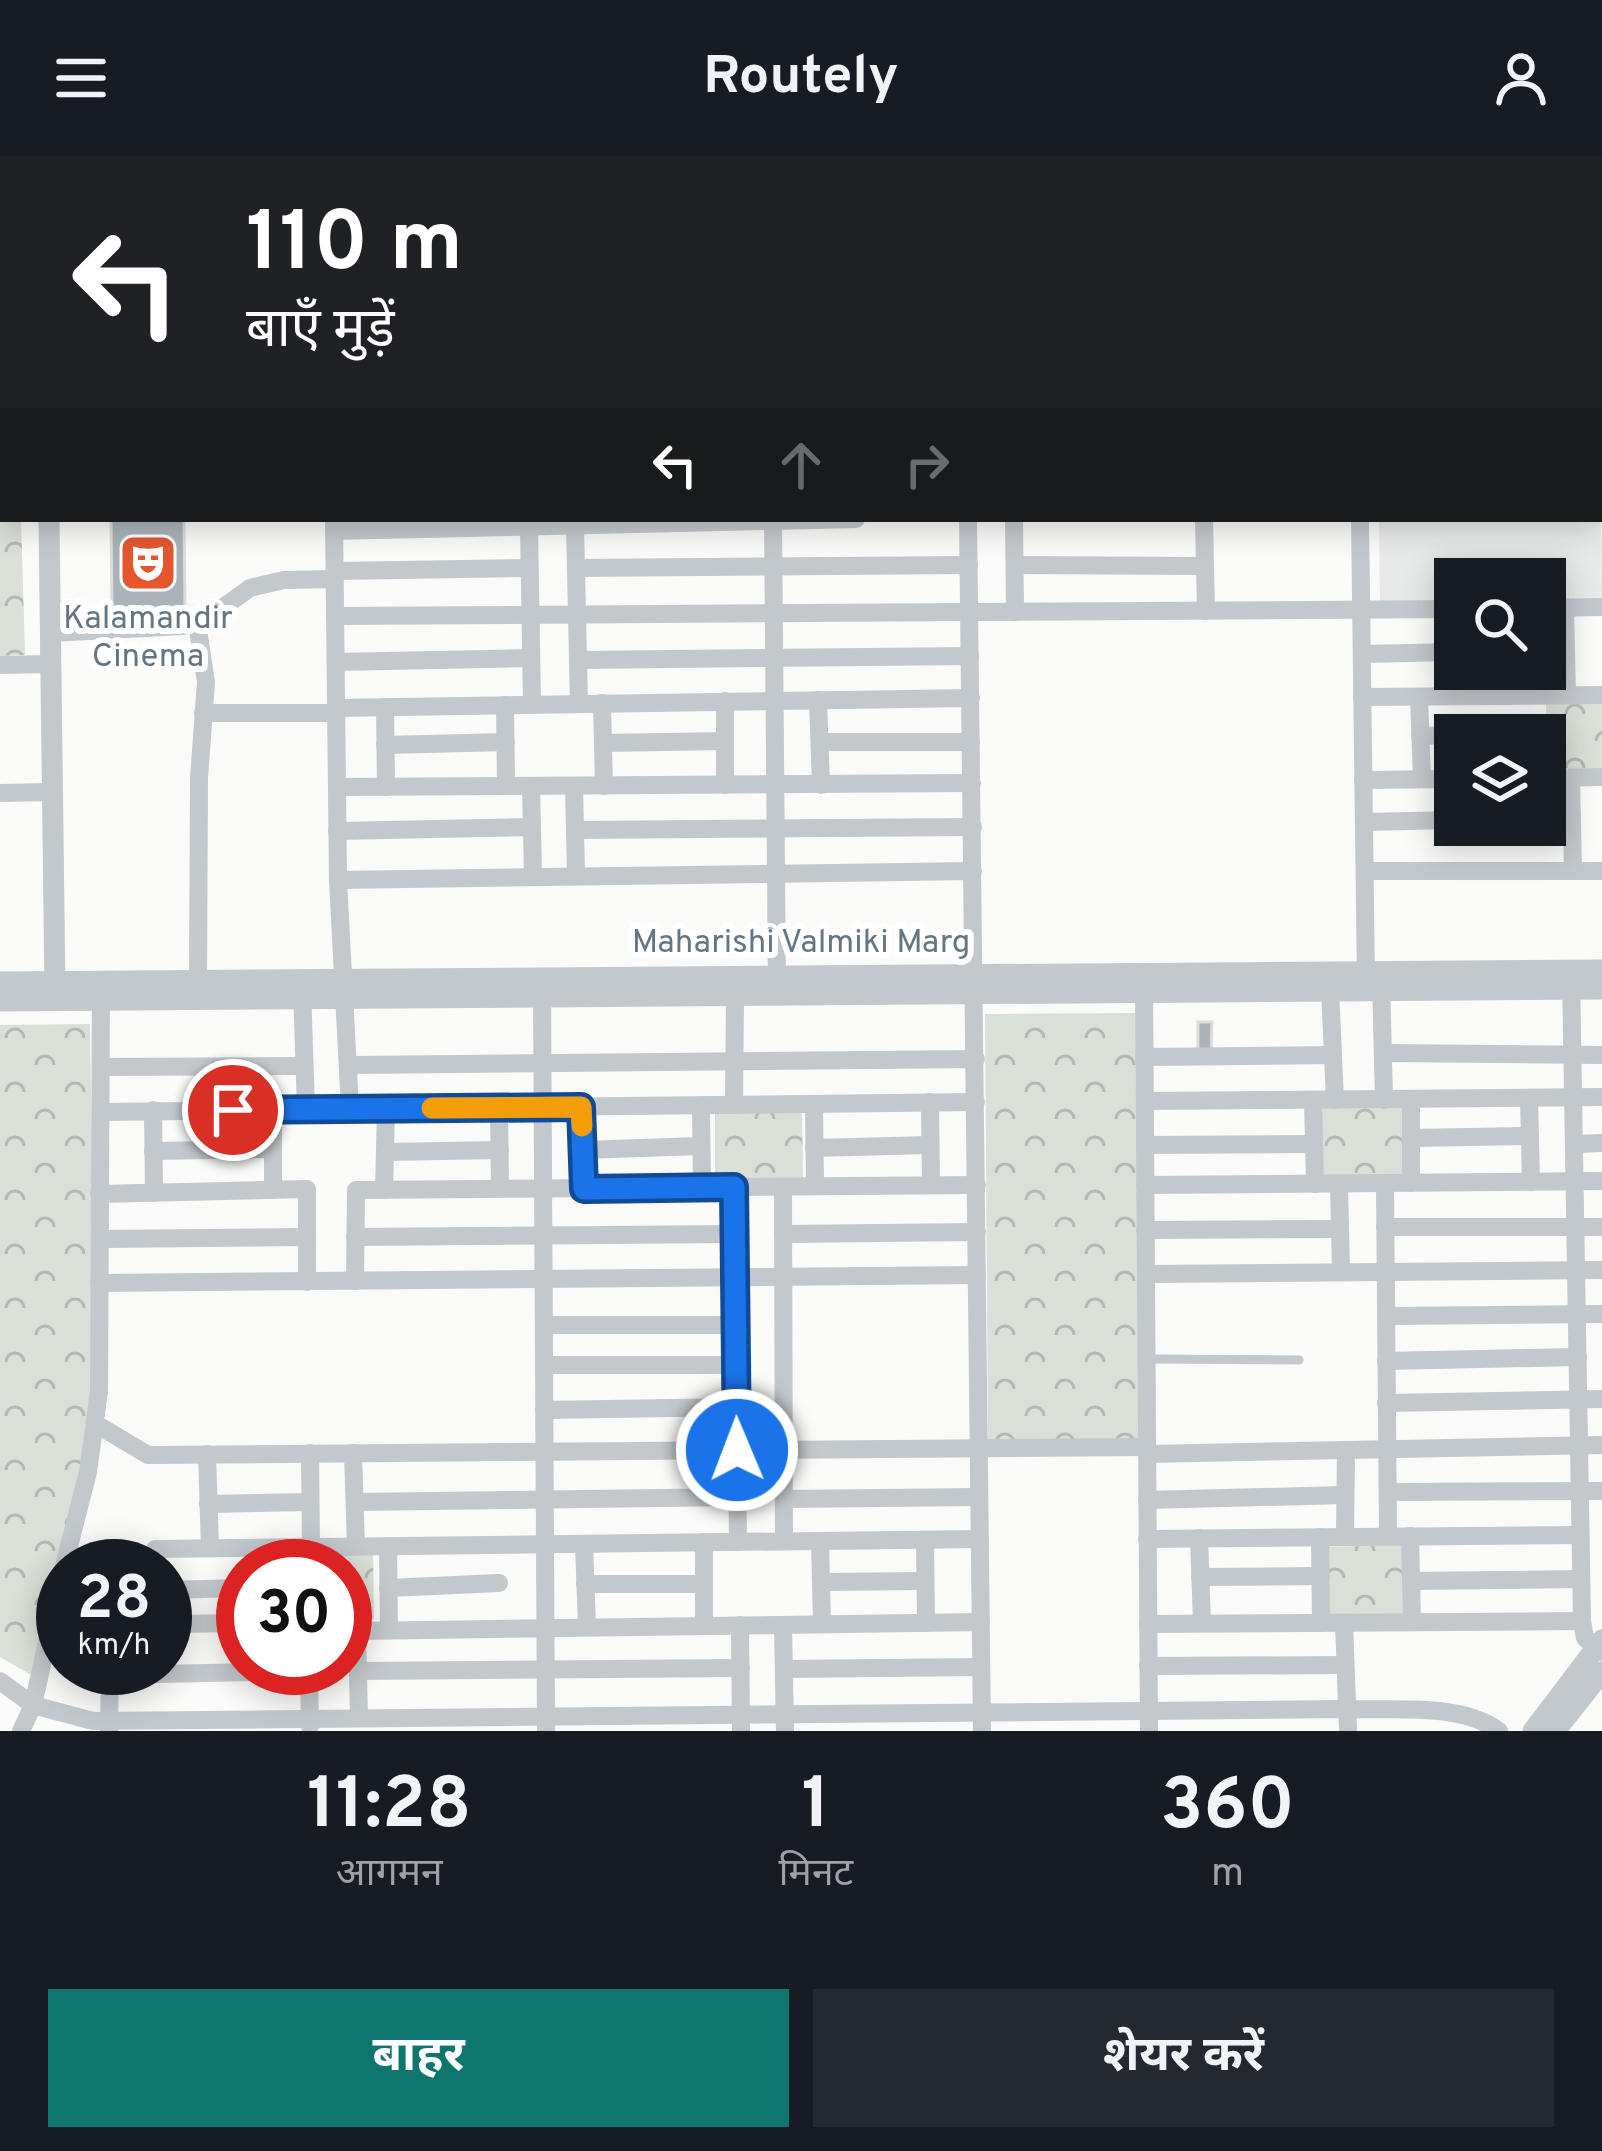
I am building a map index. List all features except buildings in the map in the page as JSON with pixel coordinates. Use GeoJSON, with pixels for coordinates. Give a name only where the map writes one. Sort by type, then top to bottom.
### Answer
{"type":"FeatureCollection","features":[{"type":"Feature","properties":{"kind":"street"},"geometry":{"type":"LineString","coordinates":[[49,522],[55,992]]}},
{"type":"Feature","properties":{"kind":"street"},"geometry":{"type":"LineString","coordinates":[[350,1109],[338,880],[334,525],[603,522]]}},
{"type":"Feature","properties":{"kind":"street"},"geometry":{"type":"LineString","coordinates":[[773,522],[777,986]]}},
{"type":"Feature","properties":{"kind":"street"},"geometry":{"type":"LineString","coordinates":[[968,522],[982,1721]]}},
{"type":"Feature","properties":{"kind":"street"},"geometry":{"type":"LineString","coordinates":[[1014,522],[1015,612]]}},
{"type":"Feature","properties":{"kind":"street"},"geometry":{"type":"LineString","coordinates":[[1204,522],[1206,611]]}},
{"type":"Feature","properties":{"kind":"street"},"geometry":{"type":"LineString","coordinates":[[1360,522],[1365,871],[1384,1100]]}},
{"type":"Feature","properties":{"kind":"street"},"geometry":{"type":"LineString","coordinates":[[575,525],[579,704]]}},
{"type":"Feature","properties":{"kind":"street"},"geometry":{"type":"LineString","coordinates":[[529,526],[532,705]]}},
{"type":"Feature","properties":{"kind":"street"},"geometry":{"type":"LineString","coordinates":[[576,568],[969,565]]}},
{"type":"Feature","properties":{"kind":"street"},"geometry":{"type":"LineString","coordinates":[[1015,566],[1204,566]]}},
{"type":"Feature","properties":{"kind":"street"},"geometry":{"type":"LineString","coordinates":[[51,633],[165,629],[197,623],[250,588],[284,580],[530,568]]}},
{"type":"Feature","properties":{"kind":"street"},"geometry":{"type":"LineString","coordinates":[[1566,608],[1602,607]]}},
{"type":"Feature","properties":{"kind":"street"},"geometry":{"type":"LineString","coordinates":[[335,616],[1434,609]]}},
{"type":"Feature","properties":{"kind":"street"},"geometry":{"type":"LineString","coordinates":[[197,623],[206,664],[198,982]]}},
{"type":"Feature","properties":{"kind":"street"},"geometry":{"type":"LineString","coordinates":[[1566,650],[1568,695]]}},
{"type":"Feature","properties":{"kind":"street"},"geometry":{"type":"LineString","coordinates":[[1363,654],[1434,652]]}},
{"type":"Feature","properties":{"kind":"street"},"geometry":{"type":"LineString","coordinates":[[578,660],[970,656]]}},
{"type":"Feature","properties":{"kind":"street"},"geometry":{"type":"LineString","coordinates":[[336,662],[531,658]]}},
{"type":"Feature","properties":{"kind":"street"},"geometry":{"type":"LineString","coordinates":[[0,665],[51,664]]}},
{"type":"Feature","properties":{"kind":"street"},"geometry":{"type":"LineString","coordinates":[[1363,697],[1602,695]]}},
{"type":"Feature","properties":{"kind":"street"},"geometry":{"type":"LineString","coordinates":[[1542,696],[1542,714]]}},
{"type":"Feature","properties":{"kind":"street"},"geometry":{"type":"LineString","coordinates":[[1419,697],[1422,779]]}},
{"type":"Feature","properties":{"kind":"street"},"geometry":{"type":"LineString","coordinates":[[203,712],[971,698]]}},
{"type":"Feature","properties":{"kind":"street"},"geometry":{"type":"LineString","coordinates":[[818,700],[821,785]]}},
{"type":"Feature","properties":{"kind":"street"},"geometry":{"type":"LineString","coordinates":[[725,701],[725,785]]}},
{"type":"Feature","properties":{"kind":"street"},"geometry":{"type":"LineString","coordinates":[[602,704],[604,786]]}},
{"type":"Feature","properties":{"kind":"street"},"geometry":{"type":"LineString","coordinates":[[505,705],[506,787]]}},
{"type":"Feature","properties":{"kind":"street"},"geometry":{"type":"LineString","coordinates":[[385,707],[386,787]]}},
{"type":"Feature","properties":{"kind":"street"},"geometry":{"type":"LineString","coordinates":[[1420,736],[1434,736]]}},
{"type":"Feature","properties":{"kind":"street"},"geometry":{"type":"LineString","coordinates":[[603,743],[725,741]]}},
{"type":"Feature","properties":{"kind":"street"},"geometry":{"type":"LineString","coordinates":[[386,745],[506,742]]}},
{"type":"Feature","properties":{"kind":"street"},"geometry":{"type":"LineString","coordinates":[[820,742],[971,742]]}},
{"type":"Feature","properties":{"kind":"street"},"geometry":{"type":"LineString","coordinates":[[1566,778],[1602,777]]}},
{"type":"Feature","properties":{"kind":"street"},"geometry":{"type":"LineString","coordinates":[[1570,778],[1573,871]]}},
{"type":"Feature","properties":{"kind":"street"},"geometry":{"type":"LineString","coordinates":[[1363,781],[1434,779]]}},
{"type":"Feature","properties":{"kind":"street"},"geometry":{"type":"LineString","coordinates":[[337,787],[972,782]]}},
{"type":"Feature","properties":{"kind":"street"},"geometry":{"type":"LineString","coordinates":[[531,786],[533,876]]}},
{"type":"Feature","properties":{"kind":"street"},"geometry":{"type":"LineString","coordinates":[[574,786],[577,875]]}},
{"type":"Feature","properties":{"kind":"street"},"geometry":{"type":"LineString","coordinates":[[0,793],[52,792]]}},
{"type":"Feature","properties":{"kind":"street"},"geometry":{"type":"LineString","coordinates":[[1566,817],[1571,817]]}},
{"type":"Feature","properties":{"kind":"street"},"geometry":{"type":"LineString","coordinates":[[1364,822],[1434,820]]}},
{"type":"Feature","properties":{"kind":"street"},"geometry":{"type":"LineString","coordinates":[[337,831],[532,827]]}},
{"type":"Feature","properties":{"kind":"street"},"geometry":{"type":"LineString","coordinates":[[575,830],[973,827]]}},
{"type":"Feature","properties":{"kind":"street"},"geometry":{"type":"LineString","coordinates":[[338,880],[973,871]]}},
{"type":"Feature","properties":{"kind":"street"},"geometry":{"type":"LineString","coordinates":[[1365,871],[1602,871]]}},
{"type":"Feature","properties":{"kind":"street","name":"Maharishi Valmiki Marg"},"geometry":{"type":"LineString","coordinates":[[0,1001],[55,992],[1571,978],[1602,970]]}},
{"type":"Feature","properties":{"kind":"street"},"geometry":{"type":"LineString","coordinates":[[1533,1731],[1600,1646],[1585,1637],[1582,1621],[1571,978]]}},
{"type":"Feature","properties":{"kind":"street","name":"Maharishi Valmiki Marg"},"geometry":{"type":"LineString","coordinates":[[1571,978],[1602,989]]}},
{"type":"Feature","properties":{"kind":"street","name":"Maharishi Valmiki Marg"},"geometry":{"type":"LineString","coordinates":[[1144,982],[1330,989],[1373,980]]}},
{"type":"Feature","properties":{"kind":"street","name":"Maharishi Valmiki Marg"},"geometry":{"type":"LineString","coordinates":[[0,982],[55,992]]}},
{"type":"Feature","properties":{"kind":"street","name":"Maharishi Valmiki Marg"},"geometry":{"type":"LineString","coordinates":[[101,992],[198,982],[302,990]]}},
{"type":"Feature","properties":{"kind":"street"},"geometry":{"type":"LineString","coordinates":[[1144,982],[1149,1731]]}},
{"type":"Feature","properties":{"kind":"street","name":"Maharishi Valmiki Marg"},"geometry":{"type":"LineString","coordinates":[[542,989],[734,995],[777,986]]}},
{"type":"Feature","properties":{"kind":"street"},"geometry":{"type":"LineString","coordinates":[[542,989],[546,1724]]}},
{"type":"Feature","properties":{"kind":"street"},"geometry":{"type":"LineString","coordinates":[[1330,989],[1335,1100]]}},
{"type":"Feature","properties":{"kind":"street"},"geometry":{"type":"LineString","coordinates":[[302,990],[306,1109]]}},
{"type":"Feature","properties":{"kind":"street"},"geometry":{"type":"LineString","coordinates":[[71,1539],[96,1424],[101,992]]}},
{"type":"Feature","properties":{"kind":"street"},"geometry":{"type":"LineString","coordinates":[[734,995],[734,1105]]}},
{"type":"Feature","properties":{"kind":"street"},"geometry":{"type":"LineString","coordinates":[[1383,1053],[1602,1055]]}},
{"type":"Feature","properties":{"kind":"street"},"geometry":{"type":"LineString","coordinates":[[1144,1057],[1333,1055]]}},
{"type":"Feature","properties":{"kind":"street"},"geometry":{"type":"LineString","coordinates":[[350,1065],[976,1059]]}},
{"type":"Feature","properties":{"kind":"street"},"geometry":{"type":"LineString","coordinates":[[101,1066],[304,1066]]}},
{"type":"Feature","properties":{"kind":"street"},"geometry":{"type":"LineString","coordinates":[[1144,1101],[1602,1097]]}},
{"type":"Feature","properties":{"kind":"street"},"geometry":{"type":"LineString","coordinates":[[1529,1099],[1531,1182]]}},
{"type":"Feature","properties":{"kind":"street"},"geometry":{"type":"LineString","coordinates":[[1313,1100],[1315,1184]]}},
{"type":"Feature","properties":{"kind":"street"},"geometry":{"type":"LineString","coordinates":[[1411,1100],[1411,1183]]}},
{"type":"Feature","properties":{"kind":"street"},"geometry":{"type":"LineString","coordinates":[[930,1102],[931,1185]]}},
{"type":"Feature","properties":{"kind":"street"},"geometry":{"type":"LineString","coordinates":[[102,1112],[976,1102]]}},
{"type":"Feature","properties":{"kind":"street"},"geometry":{"type":"LineString","coordinates":[[814,1104],[815,1186]]}},
{"type":"Feature","properties":{"kind":"street"},"geometry":{"type":"LineString","coordinates":[[701,1105],[702,1187]]}},
{"type":"Feature","properties":{"kind":"street"},"geometry":{"type":"LineString","coordinates":[[581,1107],[584,1189]]}},
{"type":"Feature","properties":{"kind":"street"},"geometry":{"type":"LineString","coordinates":[[384,1190],[386,1108]]}},
{"type":"Feature","properties":{"kind":"street"},"geometry":{"type":"LineString","coordinates":[[500,1108],[500,1189]]}},
{"type":"Feature","properties":{"kind":"street"},"geometry":{"type":"LineString","coordinates":[[273,1109],[273,1190]]}},
{"type":"Feature","properties":{"kind":"street"},"geometry":{"type":"LineString","coordinates":[[153,1110],[154,1192]]}},
{"type":"Feature","properties":{"kind":"street"},"geometry":{"type":"LineString","coordinates":[[1411,1138],[1530,1136]]}},
{"type":"Feature","properties":{"kind":"street"},"geometry":{"type":"LineString","coordinates":[[1575,1144],[1602,1143]]}},
{"type":"Feature","properties":{"kind":"street"},"geometry":{"type":"LineString","coordinates":[[1145,1145],[1314,1144]]}},
{"type":"Feature","properties":{"kind":"street"},"geometry":{"type":"LineString","coordinates":[[814,1148],[930,1145]]}},
{"type":"Feature","properties":{"kind":"street"},"geometry":{"type":"LineString","coordinates":[[583,1150],[701,1146]]}},
{"type":"Feature","properties":{"kind":"street"},"geometry":{"type":"LineString","coordinates":[[153,1151],[273,1149]]}},
{"type":"Feature","properties":{"kind":"street"},"geometry":{"type":"LineString","coordinates":[[385,1152],[500,1150]]}},
{"type":"Feature","properties":{"kind":"street"},"geometry":{"type":"LineString","coordinates":[[1145,1185],[1602,1181]]}},
{"type":"Feature","properties":{"kind":"street"},"geometry":{"type":"LineString","coordinates":[[1385,1183],[1388,1537]]}},
{"type":"Feature","properties":{"kind":"street"},"geometry":{"type":"LineString","coordinates":[[1339,1184],[1341,1272]]}},
{"type":"Feature","properties":{"kind":"street"},"geometry":{"type":"LineString","coordinates":[[355,1281],[356,1190],[977,1185]]}},
{"type":"Feature","properties":{"kind":"street"},"geometry":{"type":"LineString","coordinates":[[734,1187],[738,1542]]}},
{"type":"Feature","properties":{"kind":"street"},"geometry":{"type":"LineString","coordinates":[[783,1187],[784,1541]]}},
{"type":"Feature","properties":{"kind":"street"},"geometry":{"type":"LineString","coordinates":[[99,1194],[307,1190],[307,1282]]}},
{"type":"Feature","properties":{"kind":"street"},"geometry":{"type":"LineString","coordinates":[[1385,1227],[1602,1227]]}},
{"type":"Feature","properties":{"kind":"street"},"geometry":{"type":"LineString","coordinates":[[1145,1230],[1340,1229]]}},
{"type":"Feature","properties":{"kind":"street"},"geometry":{"type":"LineString","coordinates":[[783,1234],[977,1232]]}},
{"type":"Feature","properties":{"kind":"street"},"geometry":{"type":"LineString","coordinates":[[355,1238],[734,1234]]}},
{"type":"Feature","properties":{"kind":"street"},"geometry":{"type":"LineString","coordinates":[[101,1239],[307,1237]]}},
{"type":"Feature","properties":{"kind":"street"},"geometry":{"type":"LineString","coordinates":[[1146,1274],[1602,1270]]}},
{"type":"Feature","properties":{"kind":"street"},"geometry":{"type":"LineString","coordinates":[[99,1283],[977,1275]]}},
{"type":"Feature","properties":{"kind":"street"},"geometry":{"type":"LineString","coordinates":[[1386,1316],[1602,1314]]}},
{"type":"Feature","properties":{"kind":"street"},"geometry":{"type":"LineString","coordinates":[[544,1325],[735,1324]]}},
{"type":"Feature","properties":{"kind":"street"},"geometry":{"type":"LineString","coordinates":[[1386,1361],[1578,1357]]}},
{"type":"Feature","properties":{"kind":"street"},"geometry":{"type":"LineString","coordinates":[[544,1365],[736,1365]]}},
{"type":"Feature","properties":{"kind":"street"},"geometry":{"type":"LineString","coordinates":[[1386,1403],[1602,1400]]}},
{"type":"Feature","properties":{"kind":"street"},"geometry":{"type":"LineString","coordinates":[[544,1410],[736,1407]]}},
{"type":"Feature","properties":{"kind":"street"},"geometry":{"type":"LineString","coordinates":[[96,1424],[148,1455],[1602,1445]]}},
{"type":"Feature","properties":{"kind":"street"},"geometry":{"type":"LineString","coordinates":[[1345,1537],[1346,1450]]}},
{"type":"Feature","properties":{"kind":"street"},"geometry":{"type":"LineString","coordinates":[[310,1453],[311,1539]]}},
{"type":"Feature","properties":{"kind":"street"},"geometry":{"type":"LineString","coordinates":[[353,1453],[356,1539]]}},
{"type":"Feature","properties":{"kind":"street"},"geometry":{"type":"LineString","coordinates":[[207,1454],[210,1548]]}},
{"type":"Feature","properties":{"kind":"street"},"geometry":{"type":"LineString","coordinates":[[1388,1492],[1602,1491]]}},
{"type":"Feature","properties":{"kind":"street"},"geometry":{"type":"LineString","coordinates":[[1147,1500],[1345,1495]]}},
{"type":"Feature","properties":{"kind":"street"},"geometry":{"type":"LineString","coordinates":[[355,1502],[737,1497]]}},
{"type":"Feature","properties":{"kind":"street"},"geometry":{"type":"LineString","coordinates":[[784,1499],[980,1497]]}},
{"type":"Feature","properties":{"kind":"street"},"geometry":{"type":"LineString","coordinates":[[208,1504],[310,1502]]}},
{"type":"Feature","properties":{"kind":"street"},"geometry":{"type":"LineString","coordinates":[[1148,1539],[1580,1534]]}},
{"type":"Feature","properties":{"kind":"street"},"geometry":{"type":"LineString","coordinates":[[1410,1536],[1412,1622]]}},
{"type":"Feature","properties":{"kind":"street"},"geometry":{"type":"LineString","coordinates":[[1320,1537],[1321,1623]]}},
{"type":"Feature","properties":{"kind":"street"},"geometry":{"type":"LineString","coordinates":[[1199,1538],[1202,1623]]}},
{"type":"Feature","properties":{"kind":"street"},"geometry":{"type":"LineString","coordinates":[[372,1546],[980,1539]]}},
{"type":"Feature","properties":{"kind":"street"},"geometry":{"type":"LineString","coordinates":[[925,1540],[926,1623]]}},
{"type":"Feature","properties":{"kind":"street"},"geometry":{"type":"LineString","coordinates":[[820,1541],[822,1624]]}},
{"type":"Feature","properties":{"kind":"street"},"geometry":{"type":"LineString","coordinates":[[704,1542],[704,1626]]}},
{"type":"Feature","properties":{"kind":"street"},"geometry":{"type":"LineString","coordinates":[[584,1544],[587,1628]]}},
{"type":"Feature","properties":{"kind":"street"},"geometry":{"type":"LineString","coordinates":[[388,1546],[389,1630]]}},
{"type":"Feature","properties":{"kind":"street"},"geometry":{"type":"LineString","coordinates":[[192,1548],[216,1549]]}},
{"type":"Feature","properties":{"kind":"street"},"geometry":{"type":"LineString","coordinates":[[1200,1577],[1321,1576]]}},
{"type":"Feature","properties":{"kind":"street"},"geometry":{"type":"LineString","coordinates":[[1411,1581],[1581,1579]]}},
{"type":"Feature","properties":{"kind":"street"},"geometry":{"type":"LineString","coordinates":[[821,1582],[926,1581]]}},
{"type":"Feature","properties":{"kind":"street"},"geometry":{"type":"LineString","coordinates":[[388,1588],[499,1583]]}},
{"type":"Feature","properties":{"kind":"street"},"geometry":{"type":"LineString","coordinates":[[585,1584],[704,1584]]}},
{"type":"Feature","properties":{"kind":"street"},"geometry":{"type":"LineString","coordinates":[[1148,1624],[1582,1621]]}},
{"type":"Feature","properties":{"kind":"street"},"geometry":{"type":"LineString","coordinates":[[372,1630],[981,1622]]}},
{"type":"Feature","properties":{"kind":"street"},"geometry":{"type":"LineString","coordinates":[[1344,1622],[1348,1731]]}},
{"type":"Feature","properties":{"kind":"street"},"geometry":{"type":"LineString","coordinates":[[740,1625],[741,1723]]}},
{"type":"Feature","properties":{"kind":"street"},"geometry":{"type":"LineString","coordinates":[[783,1625],[785,1722]]}},
{"type":"Feature","properties":{"kind":"street"},"geometry":{"type":"LineString","coordinates":[[1148,1666],[1345,1665]]}},
{"type":"Feature","properties":{"kind":"street"},"geometry":{"type":"LineString","coordinates":[[784,1669],[981,1666]]}},
{"type":"Feature","properties":{"kind":"street"},"geometry":{"type":"LineString","coordinates":[[372,1671],[741,1667]]}},
{"type":"Feature","properties":{"kind":"street"},"geometry":{"type":"LineString","coordinates":[[1555,1731],[1602,1672]]}},
{"type":"Feature","properties":{"kind":"street"},"geometry":{"type":"LineString","coordinates":[[0,1681],[33,1705],[108,1726],[310,1725],[359,1718],[546,1724],[982,1721],[1148,1709],[1346,1709],[1449,1714],[1472,1718],[1498,1731]]}},
{"type":"Feature","properties":{"kind":"street"},"geometry":{"type":"LineString","coordinates":[[21,1731],[36,1692]]}},
{"type":"Feature","properties":{"kind":"street"},"geometry":{"type":"LineString","coordinates":[[108,1726],[109,1695]]}},
{"type":"Feature","properties":{"kind":"street"},"geometry":{"type":"LineString","coordinates":[[309,1695],[310,1725]]}},
{"type":"Feature","properties":{"kind":"street"},"geometry":{"type":"LineString","coordinates":[[359,1695],[359,1718]]}},
{"type":"Feature","properties":{"kind":"lane"},"geometry":{"type":"LineString","coordinates":[[1146,1359],[1299,1360]]}},
{"type":"Feature","properties":{"kind":"shaded area"},"geometry":{"type":"Polygon","coordinates":[[[1379,522],[1601,522],[1602,599],[1566,600],[1566,558],[1434,558],[1434,602],[1380,603],[1379,522]]]}},
{"type":"Feature","properties":{"kind":"green space"},"geometry":{"type":"Polygon","coordinates":[[[0,522],[21,522],[25,655],[0,656],[0,522]]]}},
{"type":"Feature","properties":{"kind":"green space"},"geometry":{"type":"Polygon","coordinates":[[[1602,699],[1602,771],[1566,771],[1566,714],[1546,714],[1546,700],[1602,699]]]}},
{"type":"Feature","properties":{"kind":"green space"},"geometry":{"type":"Polygon","coordinates":[[[1136,1013],[1139,1440],[988,1441],[985,1014],[1136,1013]]]}},
{"type":"Feature","properties":{"kind":"green space"},"geometry":{"type":"Polygon","coordinates":[[[90,1024],[95,1407],[66,1539],[36,1539],[35,1677],[0,1657],[0,1025],[90,1024]]]}},
{"type":"Feature","properties":{"kind":"green space"},"geometry":{"type":"Polygon","coordinates":[[[1405,1105],[1406,1176],[1319,1177],[1318,1106],[1405,1105]]]}},
{"type":"Feature","properties":{"kind":"green space"},"geometry":{"type":"Polygon","coordinates":[[[802,1109],[803,1181],[715,1182],[715,1110],[802,1109]]]}},
{"type":"Feature","properties":{"kind":"green space"},"geometry":{"type":"Polygon","coordinates":[[[1409,1545],[1410,1617],[1322,1618],[1321,1547],[1409,1545]]]}},
{"type":"Feature","properties":{"kind":"green space"},"geometry":{"type":"Polygon","coordinates":[[[372,1548],[374,1619],[372,1619],[372,1548]]]}},
{"type":"Feature","properties":{"kind":"slow traffic"},"geometry":{"type":"LineString","coordinates":[[432,1108],[581,1107],[582,1126]]}},
{"type":"Feature","properties":{"kind":"place","name":"Kalamandir Cinema"},"geometry":{"type":"Point","coordinates":[148,563]}},
{"type":"Feature","properties":{"kind":"route"},"geometry":{"type":"LineString","coordinates":[[233,1110],[581,1107],[584,1189],[734,1187],[737,1450]]}}]}
